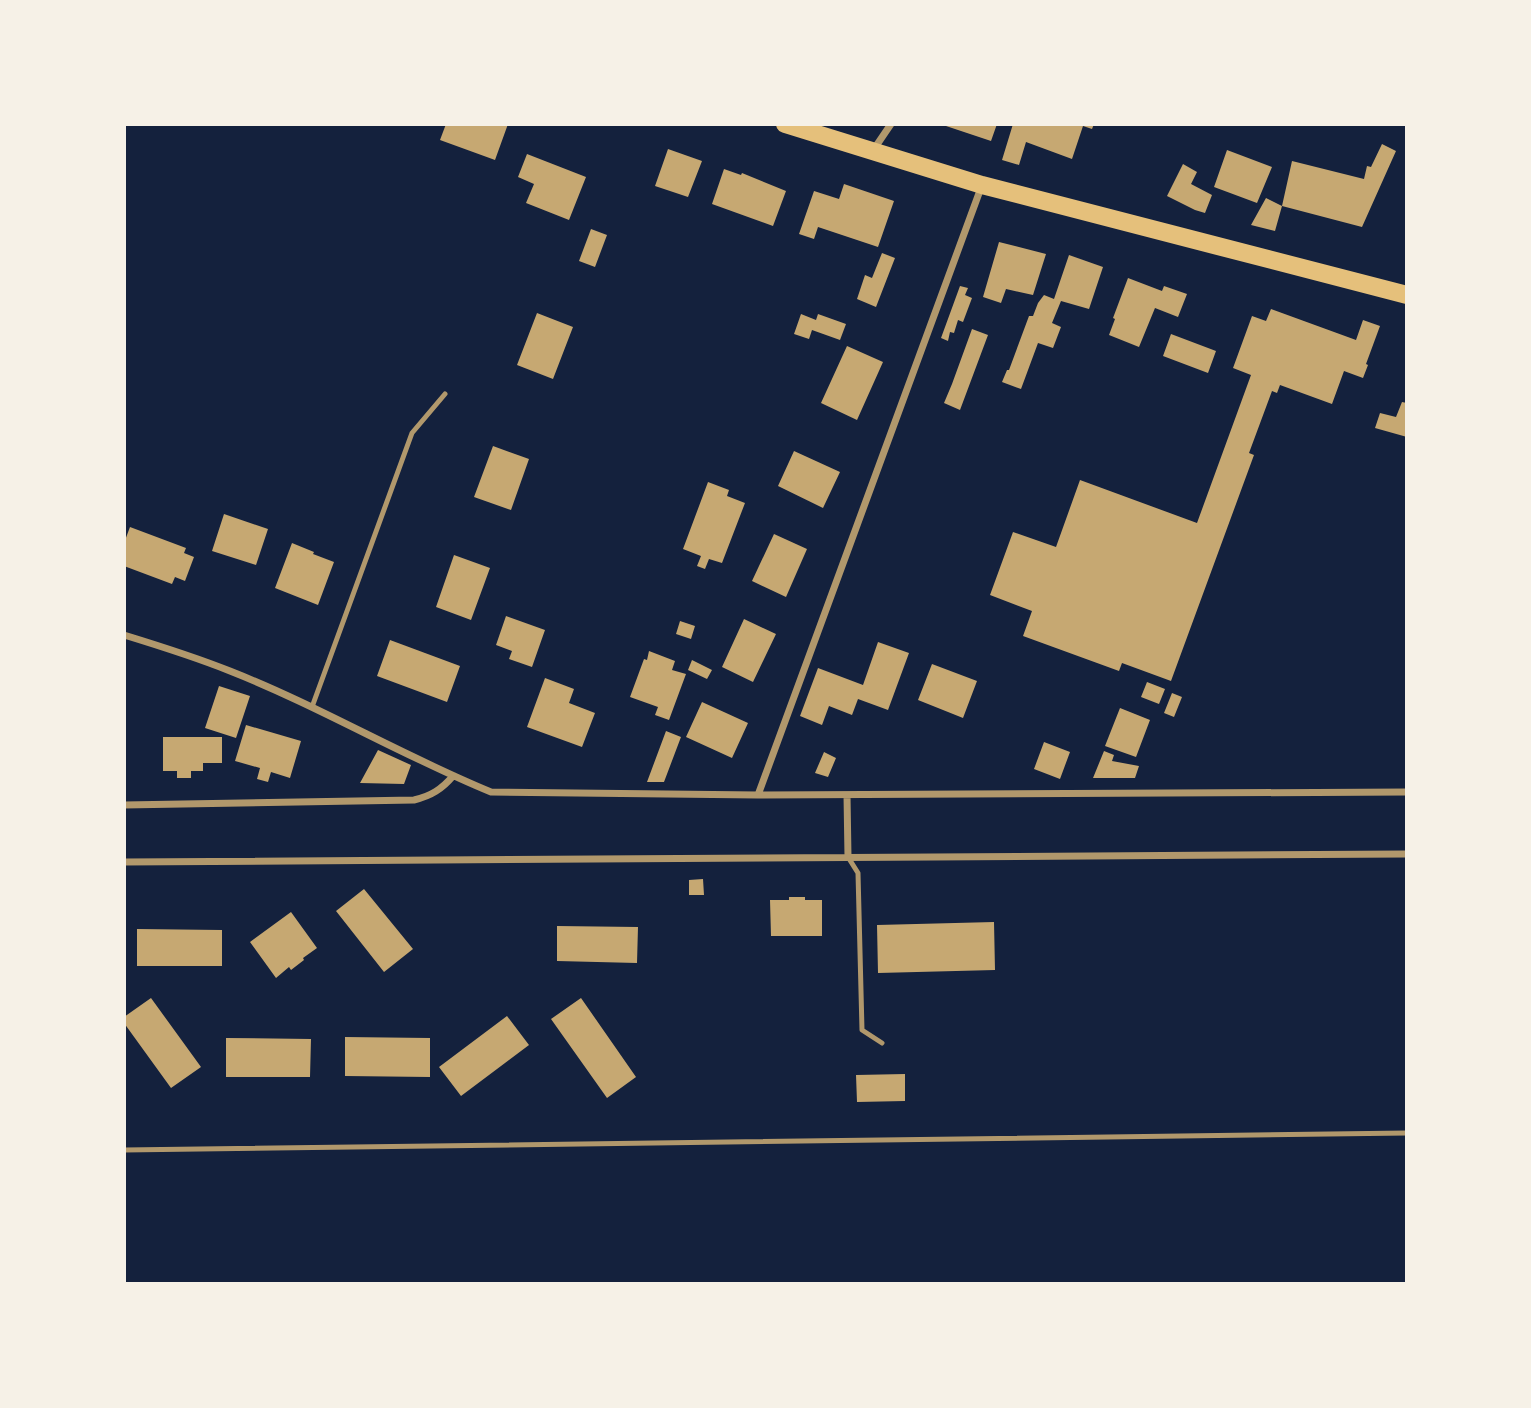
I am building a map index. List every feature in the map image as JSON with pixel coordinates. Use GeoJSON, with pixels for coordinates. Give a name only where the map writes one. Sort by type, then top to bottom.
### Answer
{"type":"FeatureCollection","features":[{"type":"Feature","properties":{"kind":"main road"},"geometry":{"type":"LineString","coordinates":[[785,124],[982,185],[1407,295]]}},
{"type":"Feature","properties":{"kind":"street"},"geometry":{"type":"LineString","coordinates":[[872,152],[891,124]]}},
{"type":"Feature","properties":{"kind":"street"},"geometry":{"type":"LineString","coordinates":[[758,795],[982,185]]}},
{"type":"Feature","properties":{"kind":"street"},"geometry":{"type":"LineString","coordinates":[[124,635],[232,671],[491,792],[758,795],[1407,792]]}},
{"type":"Feature","properties":{"kind":"street"},"geometry":{"type":"LineString","coordinates":[[124,805],[414,800],[429,796],[453,776]]}},
{"type":"Feature","properties":{"kind":"street"},"geometry":{"type":"LineString","coordinates":[[847,795],[848,857]]}},
{"type":"Feature","properties":{"kind":"street"},"geometry":{"type":"LineString","coordinates":[[124,862],[1407,854]]}},
{"type":"Feature","properties":{"kind":"lane"},"geometry":{"type":"LineString","coordinates":[[312,708],[412,433],[445,394]]}},
{"type":"Feature","properties":{"kind":"lane"},"geometry":{"type":"LineString","coordinates":[[848,857],[858,873],[862,1030],[882,1043]]}},
{"type":"Feature","properties":{"kind":"lane"},"geometry":{"type":"LineString","coordinates":[[124,1150],[1407,1133]]}},
{"type":"Feature","properties":{"kind":"building"},"geometry":{"type":"Polygon","coordinates":[[[446,124],[508,124],[495,160],[440,140],[446,124]]]}},
{"type":"Feature","properties":{"kind":"building"},"geometry":{"type":"Polygon","coordinates":[[[940,124],[997,124],[991,141],[940,124]]]}},
{"type":"Feature","properties":{"kind":"building"},"geometry":{"type":"Polygon","coordinates":[[[1013,124],[1094,124],[1092,129],[1083,126],[1072,159],[1026,142],[1019,165],[1002,160],[1013,124]]]}},
{"type":"Feature","properties":{"kind":"building"},"geometry":{"type":"Polygon","coordinates":[[[1382,144],[1396,151],[1362,227],[1282,206],[1292,161],[1364,179],[1367,166],[1371,167],[1382,144]]]}},
{"type":"Feature","properties":{"kind":"building"},"geometry":{"type":"Polygon","coordinates":[[[668,149],[702,161],[688,197],[655,186],[668,149]]]}},
{"type":"Feature","properties":{"kind":"building"},"geometry":{"type":"Polygon","coordinates":[[[1227,150],[1272,167],[1257,203],[1214,187],[1227,150]]]}},
{"type":"Feature","properties":{"kind":"building"},"geometry":{"type":"Polygon","coordinates":[[[527,154],[586,177],[569,220],[526,203],[534,184],[518,177],[527,154]]]}},
{"type":"Feature","properties":{"kind":"building"},"geometry":{"type":"Polygon","coordinates":[[[1183,164],[1197,172],[1191,184],[1212,195],[1205,213],[1167,196],[1183,164]]]}},
{"type":"Feature","properties":{"kind":"building"},"geometry":{"type":"Polygon","coordinates":[[[724,169],[741,175],[742,173],[786,191],[773,226],[712,204],[724,169]]]}},
{"type":"Feature","properties":{"kind":"building"},"geometry":{"type":"Polygon","coordinates":[[[844,184],[894,201],[878,247],[818,227],[814,239],[799,234],[814,191],[839,199],[844,184]]]}},
{"type":"Feature","properties":{"kind":"building"},"geometry":{"type":"Polygon","coordinates":[[[1266,198],[1282,206],[1275,231],[1251,225],[1266,198]]]}},
{"type":"Feature","properties":{"kind":"building"},"geometry":{"type":"Polygon","coordinates":[[[591,229],[607,235],[595,267],[579,261],[591,229]]]}},
{"type":"Feature","properties":{"kind":"building"},"geometry":{"type":"Polygon","coordinates":[[[999,242],[1046,254],[1033,295],[1006,289],[1001,303],[983,297],[999,242]]]}},
{"type":"Feature","properties":{"kind":"building"},"geometry":{"type":"Polygon","coordinates":[[[882,253],[895,258],[876,307],[857,299],[865,275],[872,278],[882,253]]]}},
{"type":"Feature","properties":{"kind":"building"},"geometry":{"type":"Polygon","coordinates":[[[1069,255],[1103,267],[1089,309],[1061,301],[1052,323],[1061,327],[1053,348],[1038,343],[1021,389],[1002,382],[1029,316],[1033,316],[1044,295],[1054,299],[1069,255]]]}},
{"type":"Feature","properties":{"kind":"building"},"geometry":{"type":"Polygon","coordinates":[[[1128,278],[1162,291],[1164,286],[1187,294],[1178,317],[1155,308],[1139,347],[1109,335],[1128,278]]]}},
{"type":"Feature","properties":{"kind":"building"},"geometry":{"type":"Polygon","coordinates":[[[960,286],[968,288],[965,295],[972,298],[963,322],[958,320],[948,341],[941,338],[960,286]]]}},
{"type":"Feature","properties":{"kind":"building"},"geometry":{"type":"Polygon","coordinates":[[[1271,309],[1356,340],[1363,320],[1380,326],[1363,378],[1344,371],[1332,404],[1280,385],[1277,393],[1272,391],[1249,453],[1254,455],[1171,681],[1122,663],[1119,671],[1023,636],[1032,611],[990,595],[1013,532],[1056,547],[1080,480],[1197,523],[1251,375],[1233,368],[1252,316],[1266,321],[1271,309]]]}},
{"type":"Feature","properties":{"kind":"building"},"geometry":{"type":"Polygon","coordinates":[[[537,313],[573,327],[553,379],[517,365],[537,313]]]}},
{"type":"Feature","properties":{"kind":"building"},"geometry":{"type":"Polygon","coordinates":[[[801,314],[816,320],[818,314],[846,324],[840,340],[812,330],[809,339],[794,334],[801,314]]]}},
{"type":"Feature","properties":{"kind":"building"},"geometry":{"type":"Polygon","coordinates":[[[972,329],[988,335],[960,410],[944,403],[972,329]]]}},
{"type":"Feature","properties":{"kind":"building"},"geometry":{"type":"Polygon","coordinates":[[[1171,334],[1216,351],[1208,373],[1163,356],[1171,334]]]}},
{"type":"Feature","properties":{"kind":"building"},"geometry":{"type":"Polygon","coordinates":[[[847,346],[883,362],[857,420],[821,403],[847,346]]]}},
{"type":"Feature","properties":{"kind":"building"},"geometry":{"type":"Polygon","coordinates":[[[1402,402],[1407,403],[1407,437],[1375,428],[1380,413],[1396,417],[1402,402]]]}},
{"type":"Feature","properties":{"kind":"building"},"geometry":{"type":"Polygon","coordinates":[[[493,446],[529,459],[511,510],[474,497],[493,446]]]}},
{"type":"Feature","properties":{"kind":"building"},"geometry":{"type":"Polygon","coordinates":[[[794,451],[840,472],[823,508],[778,486],[794,451]]]}},
{"type":"Feature","properties":{"kind":"building"},"geometry":{"type":"Polygon","coordinates":[[[708,482],[729,490],[727,496],[745,503],[722,563],[709,559],[705,569],[697,566],[701,556],[683,549],[708,482]]]}},
{"type":"Feature","properties":{"kind":"building"},"geometry":{"type":"Polygon","coordinates":[[[224,514],[268,529],[256,565],[212,551],[224,514]]]}},
{"type":"Feature","properties":{"kind":"building"},"geometry":{"type":"Polygon","coordinates":[[[130,527],[186,548],[184,553],[194,557],[185,581],[175,577],[172,584],[124,566],[124,543],[130,527]]]}},
{"type":"Feature","properties":{"kind":"building"},"geometry":{"type":"Polygon","coordinates":[[[774,534],[807,549],[786,597],[752,581],[774,534]]]}},
{"type":"Feature","properties":{"kind":"building"},"geometry":{"type":"Polygon","coordinates":[[[292,543],[334,562],[318,605],[275,588],[292,543]]]}},
{"type":"Feature","properties":{"kind":"building"},"geometry":{"type":"Polygon","coordinates":[[[454,555],[490,568],[471,620],[436,607],[454,555]]]}},
{"type":"Feature","properties":{"kind":"building"},"geometry":{"type":"Polygon","coordinates":[[[506,616],[545,630],[532,667],[509,659],[512,651],[496,645],[506,616]]]}},
{"type":"Feature","properties":{"kind":"building"},"geometry":{"type":"Polygon","coordinates":[[[744,619],[776,634],[753,682],[722,667],[744,619]]]}},
{"type":"Feature","properties":{"kind":"building"},"geometry":{"type":"Polygon","coordinates":[[[680,621],[695,626],[691,639],[676,634],[680,621]]]}},
{"type":"Feature","properties":{"kind":"building"},"geometry":{"type":"Polygon","coordinates":[[[390,640],[460,666],[447,702],[377,676],[390,640]]]}},
{"type":"Feature","properties":{"kind":"building"},"geometry":{"type":"Polygon","coordinates":[[[878,642],[909,653],[888,710],[858,699],[852,715],[829,706],[822,725],[800,716],[818,668],[863,685],[878,642]]]}},
{"type":"Feature","properties":{"kind":"building"},"geometry":{"type":"Polygon","coordinates":[[[649,651],[675,661],[672,670],[686,674],[669,720],[655,715],[658,707],[630,697],[649,651]]]}},
{"type":"Feature","properties":{"kind":"building"},"geometry":{"type":"Polygon","coordinates":[[[692,660],[712,670],[707,679],[688,670],[692,660]]]}},
{"type":"Feature","properties":{"kind":"building"},"geometry":{"type":"Polygon","coordinates":[[[932,664],[977,681],[963,718],[918,700],[932,664]]]}},
{"type":"Feature","properties":{"kind":"building"},"geometry":{"type":"Polygon","coordinates":[[[545,678],[574,689],[569,703],[595,713],[582,747],[527,727],[545,678]]]}},
{"type":"Feature","properties":{"kind":"building"},"geometry":{"type":"Polygon","coordinates":[[[1147,682],[1165,689],[1159,704],[1141,697],[1147,682]]]}},
{"type":"Feature","properties":{"kind":"building"},"geometry":{"type":"Polygon","coordinates":[[[219,686],[250,696],[236,738],[205,728],[219,686]]]}},
{"type":"Feature","properties":{"kind":"building"},"geometry":{"type":"Polygon","coordinates":[[[1172,693],[1182,697],[1174,717],[1164,713],[1172,693]]]}},
{"type":"Feature","properties":{"kind":"building"},"geometry":{"type":"Polygon","coordinates":[[[702,702],[748,723],[732,758],[686,737],[702,702]]]}},
{"type":"Feature","properties":{"kind":"building"},"geometry":{"type":"Polygon","coordinates":[[[1120,708],[1150,720],[1136,757],[1105,746],[1120,708]]]}},
{"type":"Feature","properties":{"kind":"building"},"geometry":{"type":"Polygon","coordinates":[[[246,725],[301,741],[290,778],[271,772],[268,782],[257,779],[260,768],[235,761],[246,725]]]}},
{"type":"Feature","properties":{"kind":"building"},"geometry":{"type":"Polygon","coordinates":[[[666,731],[681,737],[664,782],[647,782],[666,731]]]}},
{"type":"Feature","properties":{"kind":"building"},"geometry":{"type":"Polygon","coordinates":[[[163,737],[222,737],[222,763],[203,763],[203,771],[191,771],[191,778],[177,778],[177,771],[163,771],[163,737]]]}},
{"type":"Feature","properties":{"kind":"building"},"geometry":{"type":"Polygon","coordinates":[[[1044,742],[1070,752],[1060,779],[1034,769],[1044,742]]]}},
{"type":"Feature","properties":{"kind":"building"},"geometry":{"type":"Polygon","coordinates":[[[378,750],[411,765],[404,784],[360,783],[378,750]]]}},
{"type":"Feature","properties":{"kind":"building"},"geometry":{"type":"Polygon","coordinates":[[[1104,751],[1114,755],[1112,761],[1139,766],[1135,778],[1093,778],[1104,751]]]}},
{"type":"Feature","properties":{"kind":"building"},"geometry":{"type":"Polygon","coordinates":[[[824,752],[836,758],[828,777],[815,773],[824,752]]]}},
{"type":"Feature","properties":{"kind":"building"},"geometry":{"type":"Polygon","coordinates":[[[703,879],[704,895],[689,895],[689,880],[703,879]]]}},
{"type":"Feature","properties":{"kind":"building"},"geometry":{"type":"Polygon","coordinates":[[[364,889],[413,949],[384,972],[336,911],[364,889]]]}},
{"type":"Feature","properties":{"kind":"building"},"geometry":{"type":"Polygon","coordinates":[[[789,897],[822,900],[822,936],[771,936],[770,900],[789,900],[789,897]]]}},
{"type":"Feature","properties":{"kind":"building"},"geometry":{"type":"Polygon","coordinates":[[[291,912],[317,948],[291,970],[289,967],[276,978],[250,942],[291,912]]]}},
{"type":"Feature","properties":{"kind":"building"},"geometry":{"type":"Polygon","coordinates":[[[994,922],[995,970],[878,973],[877,925],[994,922]]]}},
{"type":"Feature","properties":{"kind":"building"},"geometry":{"type":"Polygon","coordinates":[[[557,926],[638,927],[637,963],[557,961],[557,926]]]}},
{"type":"Feature","properties":{"kind":"building"},"geometry":{"type":"Polygon","coordinates":[[[137,929],[222,930],[222,966],[137,966],[137,929]]]}},
{"type":"Feature","properties":{"kind":"building"},"geometry":{"type":"Polygon","coordinates":[[[151,998],[201,1067],[171,1088],[124,1023],[124,1017],[151,998]]]}},
{"type":"Feature","properties":{"kind":"building"},"geometry":{"type":"Polygon","coordinates":[[[581,998],[636,1077],[607,1098],[551,1019],[581,998]]]}},
{"type":"Feature","properties":{"kind":"building"},"geometry":{"type":"Polygon","coordinates":[[[507,1016],[529,1045],[461,1096],[439,1067],[507,1016]]]}},
{"type":"Feature","properties":{"kind":"building"},"geometry":{"type":"Polygon","coordinates":[[[345,1037],[430,1038],[430,1077],[345,1076],[345,1037]]]}},
{"type":"Feature","properties":{"kind":"building"},"geometry":{"type":"Polygon","coordinates":[[[226,1038],[311,1039],[310,1077],[226,1077],[226,1038]]]}},
{"type":"Feature","properties":{"kind":"building"},"geometry":{"type":"Polygon","coordinates":[[[905,1074],[905,1101],[857,1102],[856,1075],[905,1074]]]}}]}
